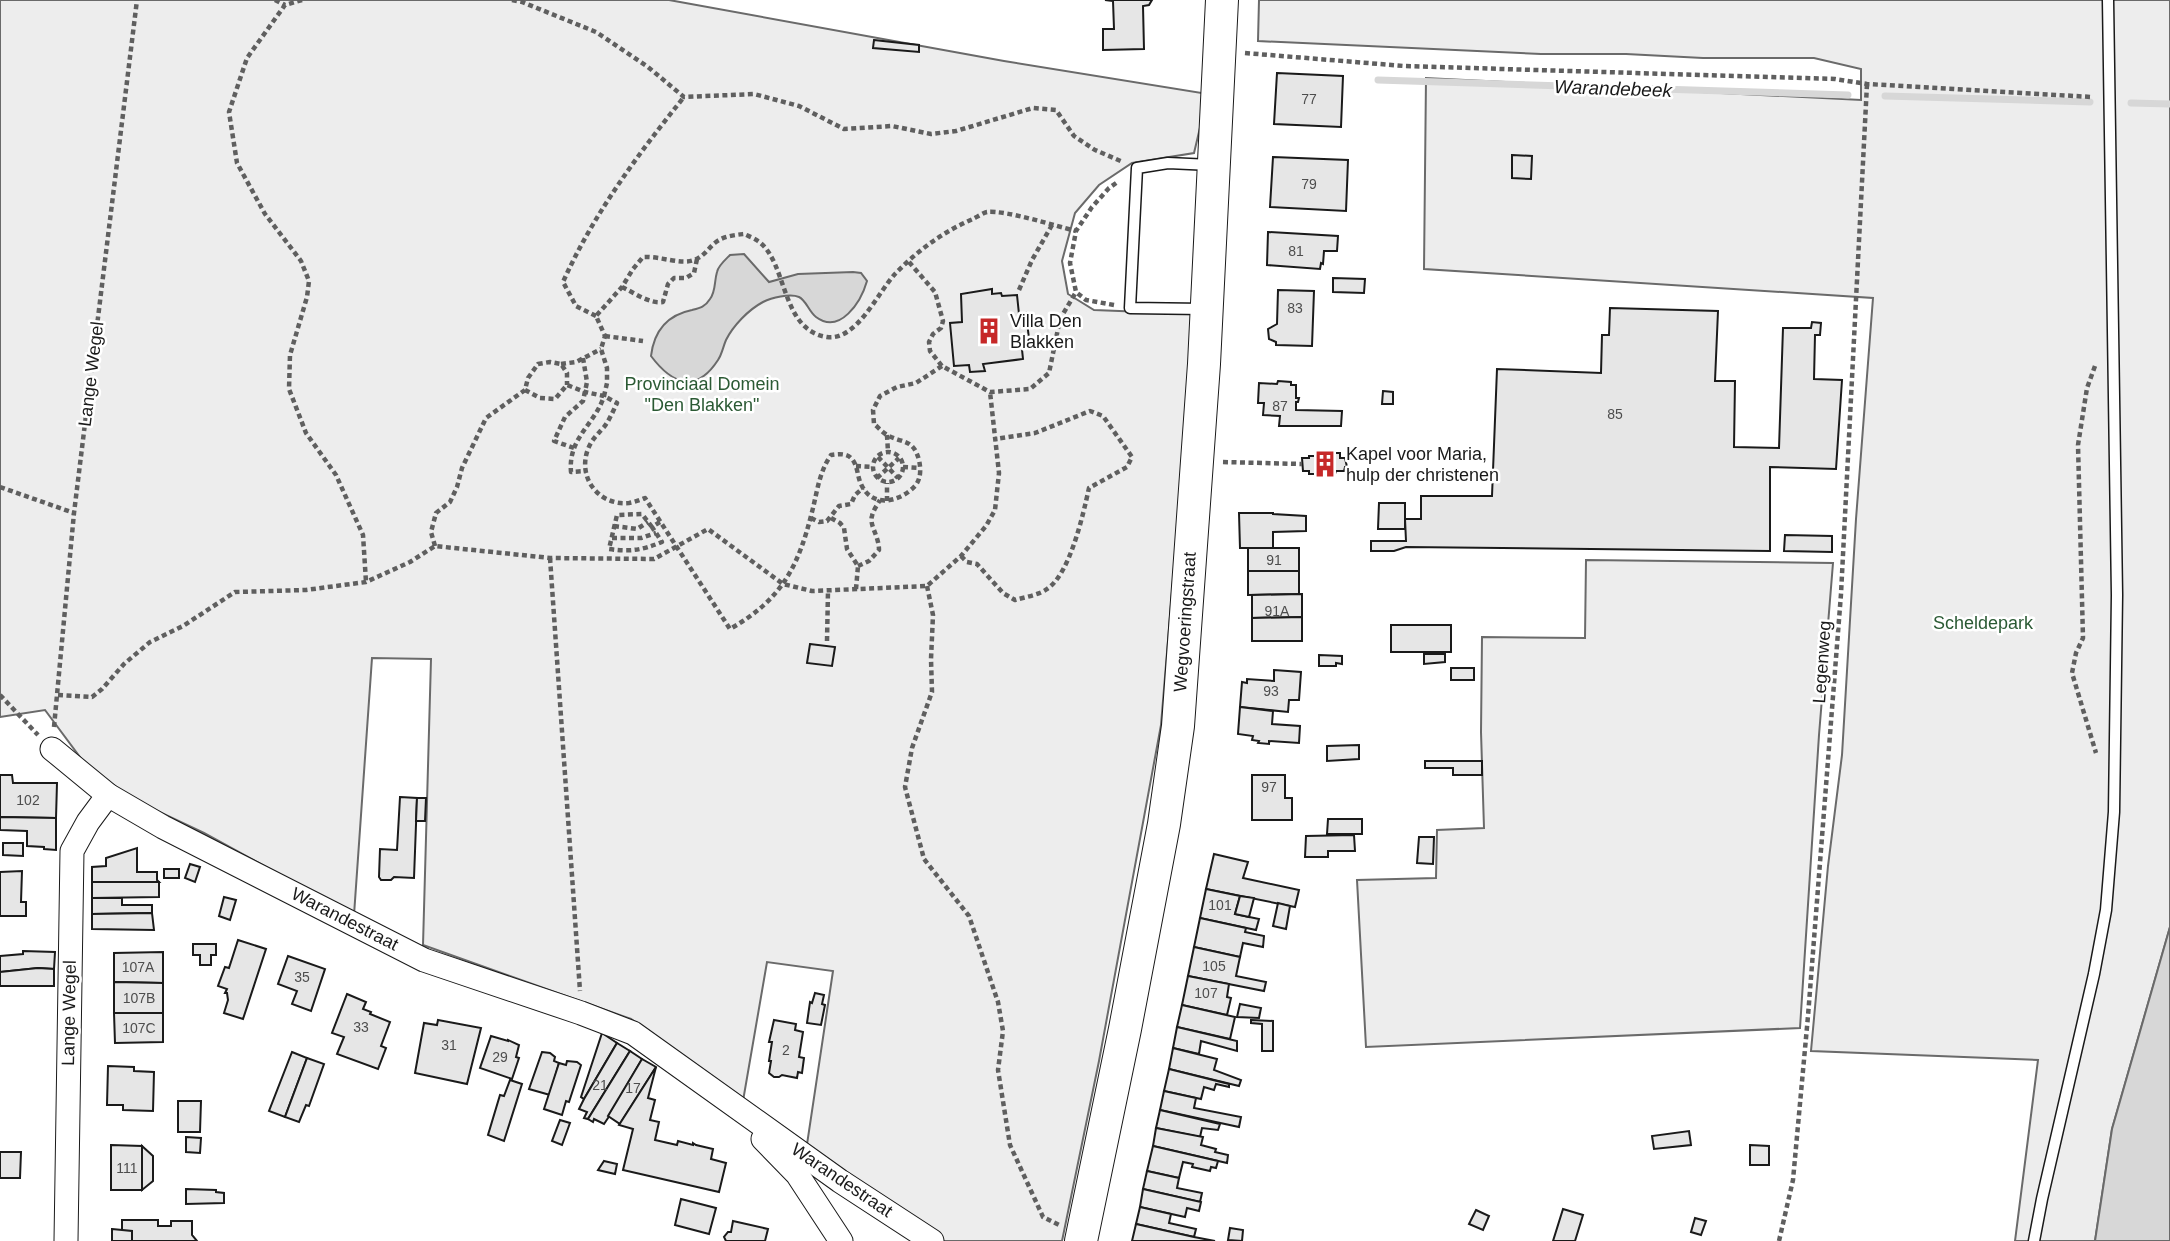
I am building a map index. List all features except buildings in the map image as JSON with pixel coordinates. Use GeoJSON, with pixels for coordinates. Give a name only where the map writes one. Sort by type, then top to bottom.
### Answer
{"type":"FeatureCollection","features":[{"type":"Feature","properties":{"kind":"main road","name":"Wegvoeringstraat"},"geometry":{"type":"LineString","coordinates":[[1082,1239],[1164,824],[1178,726],[1207,309],[1222,0]]}},
{"type":"Feature","properties":{"kind":"street","name":"Warandestraat"},"geometry":{"type":"LineString","coordinates":[[52,749],[108,795],[163,827],[424,960],[633,1033],[840,1181],[932,1241]]}},
{"type":"Feature","properties":{"kind":"street","name":"Lange Wegel"},"geometry":{"type":"LineString","coordinates":[[66,1241],[72,851],[88,822],[108,795]]}},
{"type":"Feature","properties":{"kind":"street","name":"Warandestraat"},"geometry":{"type":"LineString","coordinates":[[719,1093],[797,1174],[841,1241]]}},
{"type":"Feature","properties":{"kind":"lane"},"geometry":{"type":"LineString","coordinates":[[2034,1241],[2106,910],[2114,812],[2117,595],[2108,0]]}},
{"type":"Feature","properties":{"kind":"lane"},"geometry":{"type":"LineString","coordinates":[[1207,309],[1130,308],[1137,168],[1168,163],[1213,165]]}},
{"type":"Feature","properties":{"kind":"path","name":"Lange Wegel"},"geometry":{"type":"LineString","coordinates":[[52,749],[75,513],[137,0]]}},
{"type":"Feature","properties":{"kind":"path"},"geometry":{"type":"LineString","coordinates":[[275,0],[285,5]]}},
{"type":"Feature","properties":{"kind":"path"},"geometry":{"type":"LineString","coordinates":[[302,0],[285,5],[247,58],[229,112],[237,163],[265,214],[300,261],[310,281],[290,355],[289,389],[306,433],[336,475],[363,535],[366,582]]}},
{"type":"Feature","properties":{"kind":"path"},"geometry":{"type":"LineString","coordinates":[[512,0],[596,32],[648,67],[684,97],[754,94],[799,106],[844,129],[891,126],[931,134],[956,131],[1033,108],[1056,110],[1074,136],[1095,150],[1137,168]]}},
{"type":"Feature","properties":{"kind":"path"},"geometry":{"type":"LineString","coordinates":[[1219,51],[1404,66],[1835,79],[1867,84],[2111,99]]}},
{"type":"Feature","properties":{"kind":"path","name":"Legenweg"},"geometry":{"type":"LineString","coordinates":[[1779,1241],[1793,1180],[1805,1057],[1841,594],[1867,84]]}},
{"type":"Feature","properties":{"kind":"path"},"geometry":{"type":"LineString","coordinates":[[586,471],[571,472],[573,448],[600,409],[604,396],[607,368],[601,349],[605,336],[596,316],[576,306],[563,282],[577,251],[639,152],[684,97]]}},
{"type":"Feature","properties":{"kind":"path"},"geometry":{"type":"LineString","coordinates":[[1130,308],[1086,300],[1076,292],[1070,263],[1076,231],[1092,206],[1109,188],[1137,168]]}},
{"type":"Feature","properties":{"kind":"path"},"geometry":{"type":"LineString","coordinates":[[596,316],[622,287],[643,257],[654,256],[685,262],[708,252],[717,241],[744,234],[760,241],[769,253],[798,320],[809,330],[828,337],[843,334],[864,317],[894,275],[909,262],[954,227],[987,212],[1076,231]]}},
{"type":"Feature","properties":{"kind":"path"},"geometry":{"type":"LineString","coordinates":[[1019,290],[1023,276],[1052,225]]}},
{"type":"Feature","properties":{"kind":"path"},"geometry":{"type":"LineString","coordinates":[[622,287],[657,303],[663,302],[668,284],[674,278],[686,278],[694,273],[696,259]]}},
{"type":"Feature","properties":{"kind":"path"},"geometry":{"type":"LineString","coordinates":[[909,262],[935,292],[943,321],[941,328],[933,334],[929,342],[930,351],[942,366],[990,392],[1030,389],[1049,373],[1060,319],[1076,292]]}},
{"type":"Feature","properties":{"kind":"path"},"geometry":{"type":"LineString","coordinates":[[605,336],[643,341]]}},
{"type":"Feature","properties":{"kind":"path"},"geometry":{"type":"LineString","coordinates":[[435,546],[431,532],[436,513],[450,502],[462,468],[486,418],[525,390],[527,378],[538,364],[576,362],[601,349]]}},
{"type":"Feature","properties":{"kind":"path"},"geometry":{"type":"LineString","coordinates":[[573,448],[554,441],[565,417],[583,401],[587,382],[583,358]]}},
{"type":"Feature","properties":{"kind":"path"},"geometry":{"type":"LineString","coordinates":[[525,390],[540,398],[555,399],[567,384],[567,373],[561,364]]}},
{"type":"Feature","properties":{"kind":"path"},"geometry":{"type":"LineString","coordinates":[[2095,365],[2087,388],[2078,444],[2082,638],[2072,673],[2099,761]]}},
{"type":"Feature","properties":{"kind":"path"},"geometry":{"type":"LineString","coordinates":[[567,384],[617,403],[605,426],[592,439],[586,453],[586,471],[590,486],[602,497],[616,502],[631,503],[645,498],[730,629],[753,617],[772,600],[783,584],[795,562],[811,518],[825,464],[831,456],[849,456],[856,466],[863,488],[869,495],[880,500],[894,501],[906,495],[918,483],[920,468],[917,452],[911,444],[887,435],[874,424],[873,410],[880,396],[897,387],[916,383],[942,366]]}},
{"type":"Feature","properties":{"kind":"path"},"geometry":{"type":"LineString","coordinates":[[58,695],[92,697],[124,663],[150,642],[183,626],[235,592],[306,590],[366,582],[410,562],[435,546],[550,558],[654,559],[708,529],[783,584],[812,591],[927,586],[961,556],[986,526],[995,510],[999,472],[990,392]]}},
{"type":"Feature","properties":{"kind":"path"},"geometry":{"type":"LineString","coordinates":[[961,556],[967,562],[977,564],[1003,593],[1016,600],[1046,590],[1061,576],[1082,523],[1089,488],[1127,467],[1132,457],[1103,416],[1090,411],[1035,433],[995,439]]}},
{"type":"Feature","properties":{"kind":"path"},"geometry":{"type":"LineString","coordinates":[[887,435],[888,452]]}},
{"type":"Feature","properties":{"kind":"path"},"geometry":{"type":"LineString","coordinates":[[888,452],[899,458],[903,467],[898,478],[887,482],[877,478],[873,467],[874,460],[888,452]]}},
{"type":"Feature","properties":{"kind":"path"},"geometry":{"type":"LineString","coordinates":[[878,457],[898,478]]}},
{"type":"Feature","properties":{"kind":"path"},"geometry":{"type":"LineString","coordinates":[[877,478],[899,458]]}},
{"type":"Feature","properties":{"kind":"path"},"geometry":{"type":"LineString","coordinates":[[1239,462],[1302,464]]}},
{"type":"Feature","properties":{"kind":"path"},"geometry":{"type":"LineString","coordinates":[[856,466],[873,467]]}},
{"type":"Feature","properties":{"kind":"path"},"geometry":{"type":"LineString","coordinates":[[903,467],[920,468]]}},
{"type":"Feature","properties":{"kind":"path"},"geometry":{"type":"LineString","coordinates":[[887,482],[887,501]]}},
{"type":"Feature","properties":{"kind":"path"},"geometry":{"type":"LineString","coordinates":[[0,487],[75,513]]}},
{"type":"Feature","properties":{"kind":"path"},"geometry":{"type":"LineString","coordinates":[[811,518],[819,522],[827,521],[838,506],[851,504],[855,495],[863,488]]}},
{"type":"Feature","properties":{"kind":"path"},"geometry":{"type":"LineString","coordinates":[[858,566],[869,561],[879,550],[879,539],[871,524],[880,500]]}},
{"type":"Feature","properties":{"kind":"path"},"geometry":{"type":"LineString","coordinates":[[642,514],[648,522],[662,542],[628,552],[609,549],[617,515],[642,514]]}},
{"type":"Feature","properties":{"kind":"path"},"geometry":{"type":"LineString","coordinates":[[831,518],[844,528],[847,550],[858,566],[856,589]]}},
{"type":"Feature","properties":{"kind":"path"},"geometry":{"type":"LineString","coordinates":[[614,526],[637,528],[648,522]]}},
{"type":"Feature","properties":{"kind":"path"},"geometry":{"type":"LineString","coordinates":[[612,538],[641,538],[654,530],[660,522]]}},
{"type":"Feature","properties":{"kind":"path"},"geometry":{"type":"LineString","coordinates":[[550,558],[581,1013]]}},
{"type":"Feature","properties":{"kind":"path"},"geometry":{"type":"LineString","coordinates":[[927,586],[933,615],[932,692],[912,748],[905,788],[924,859],[969,916],[998,1002],[1003,1031],[998,1070],[1010,1145],[1043,1217],[1082,1239]]}},
{"type":"Feature","properties":{"kind":"path"},"geometry":{"type":"LineString","coordinates":[[827,641],[828,591]]}},
{"type":"Feature","properties":{"kind":"path"},"geometry":{"type":"LineString","coordinates":[[0,695],[52,749]]}},
{"type":"Feature","properties":{"kind":"path"},"geometry":{"type":"LineString","coordinates":[[0,706],[9,705]]}},
{"type":"Feature","properties":{"kind":"green space","name":"Provinciaal Domein \"Den Blakken\""},"geometry":{"type":"Polygon","coordinates":[[[0,0],[669,0],[1004,61],[1208,94],[1194,153],[1132,163],[1099,185],[1075,213],[1062,261],[1068,294],[1094,310],[1195,314],[1161,725],[1099,1061],[1062,1241],[940,1241],[806,1151],[833,971],[767,962],[743,1101],[631,1019],[423,945],[431,659],[372,658],[354,915],[204,833],[100,784],[45,710],[0,717],[0,0]]]}},
{"type":"Feature","properties":{"kind":"green space","name":"Scheldepark"},"geometry":{"type":"Polygon","coordinates":[[[1259,0],[2170,0],[2170,927],[2112,1129],[2095,1241],[2015,1241],[2038,1060],[1811,1051],[1828,866],[1842,755],[1873,298],[1424,269],[1426,78],[1861,100],[1861,69],[1814,58],[1541,54],[1258,41],[1259,0]]]}},
{"type":"Feature","properties":{"kind":"green space"},"geometry":{"type":"Polygon","coordinates":[[[1586,560],[1833,563],[1800,1028],[1366,1047],[1357,880],[1436,878],[1437,830],[1484,828],[1482,637],[1585,638],[1586,560]]]}},
{"type":"Feature","properties":{"kind":"shaded area"},"geometry":{"type":"Polygon","coordinates":[[[744,254],[769,282],[798,274],[853,272],[861,273],[867,281],[855,306],[848,314],[833,322],[816,317],[804,301],[795,296],[781,296],[757,305],[733,329],[710,371],[693,381],[676,379],[651,356],[655,339],[669,320],[706,304],[713,293],[720,265],[730,255],[744,254]]]}},
{"type":"Feature","properties":{"kind":"shaded area"},"geometry":{"type":"Polygon","coordinates":[[[2170,927],[2170,1241],[2095,1241],[2112,1129],[2170,927]]]}},
{"type":"Feature","properties":{"kind":"waterway","name":"Warandebeek"},"geometry":{"type":"LineString","coordinates":[[1378,80],[1848,95]]}},
{"type":"Feature","properties":{"kind":"waterway","name":"Warandebeek"},"geometry":{"type":"LineString","coordinates":[[1885,96],[2090,102]]}},
{"type":"Feature","properties":{"kind":"waterway","name":"Warandebeek"},"geometry":{"type":"LineString","coordinates":[[2131,103],[2170,104]]}},
{"type":"Feature","properties":{"kind":"place","name":"Villa Den Blakken"},"geometry":{"type":"Point","coordinates":[989,331]}},
{"type":"Feature","properties":{"kind":"place","name":"Kapel voor Maria, hulp der christenen"},"geometry":{"type":"Point","coordinates":[1325,464]}}]}
